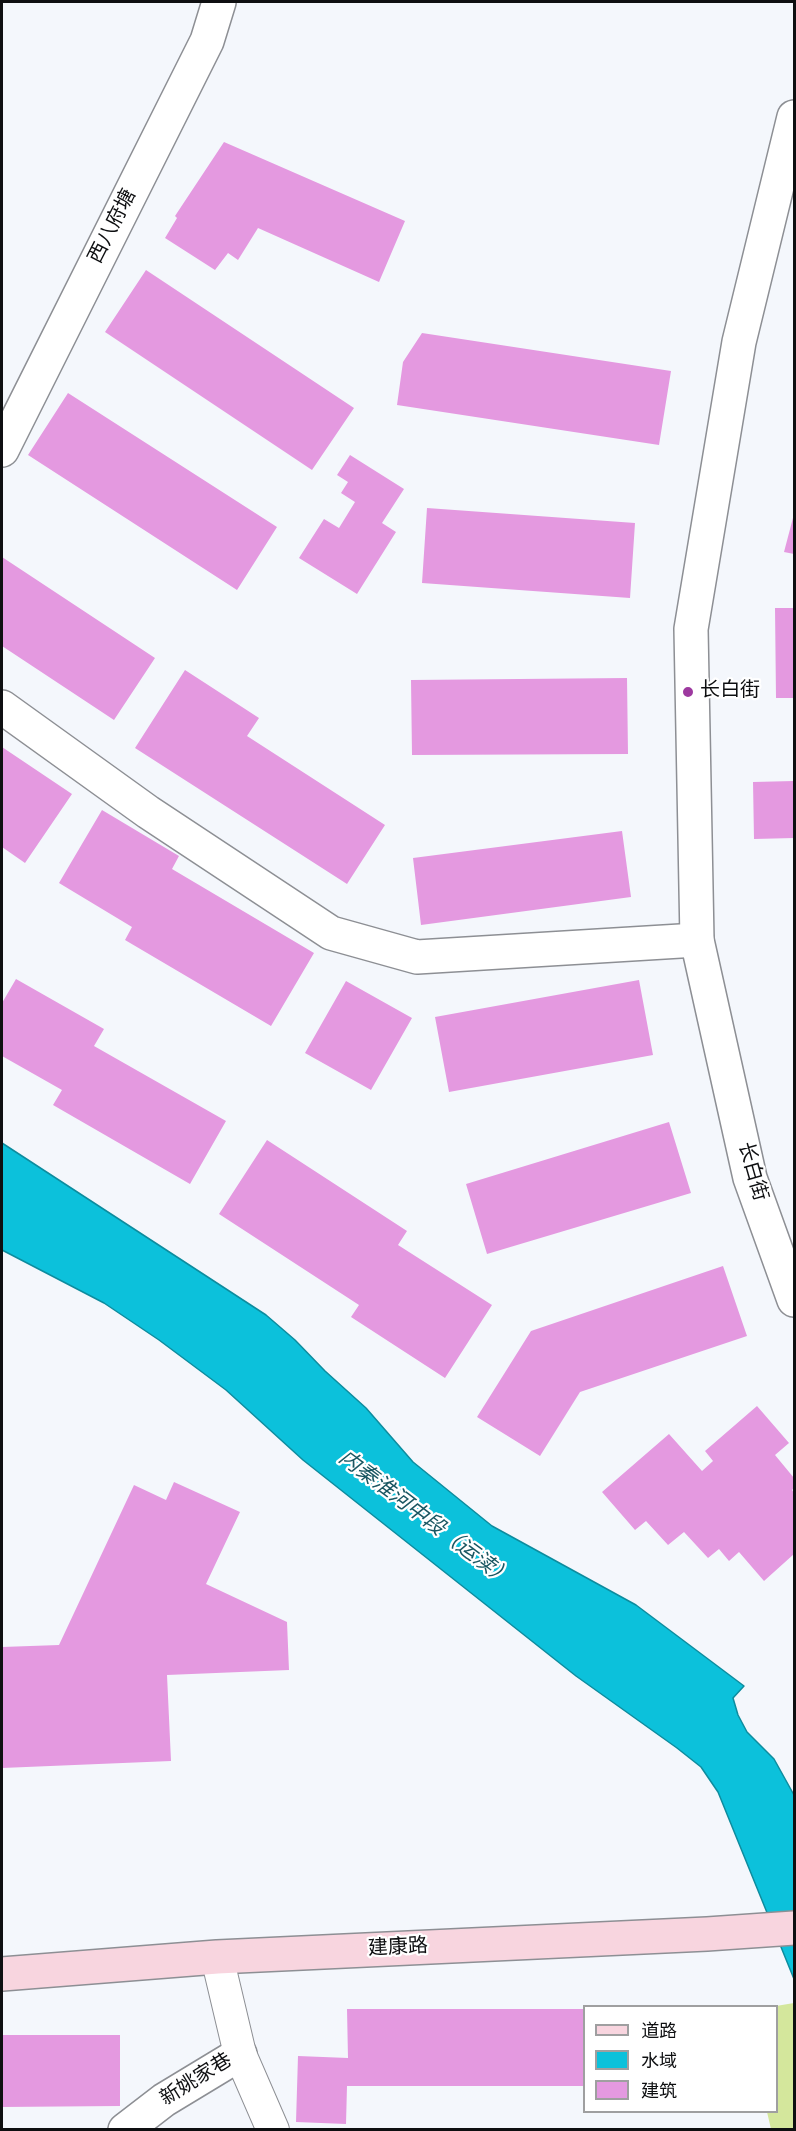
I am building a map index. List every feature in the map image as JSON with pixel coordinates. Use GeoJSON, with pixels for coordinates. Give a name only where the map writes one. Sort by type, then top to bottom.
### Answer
{"type":"FeatureCollection","features":[{"type":"Feature","properties":{"kind":"main road","name":"建康路"},"geometry":{"type":"LineString","coordinates":[[2,1974],[217,1957],[795,1928]]}},
{"type":"Feature","properties":{"kind":"street","name":"西八府塘"},"geometry":{"type":"LineString","coordinates":[[2,450],[207,40],[219,2]]}},
{"type":"Feature","properties":{"kind":"street","name":"长白街"},"geometry":{"type":"LineString","coordinates":[[795,117],[739,342],[691,629],[697,940],[750,1178],[795,1300]]}},
{"type":"Feature","properties":{"kind":"street"},"geometry":{"type":"LineString","coordinates":[[2,707],[148,812],[331,933],[417,957],[697,940]]}},
{"type":"Feature","properties":{"kind":"street"},"geometry":{"type":"LineString","coordinates":[[217,1957],[240,2054],[273,2130]]}},
{"type":"Feature","properties":{"kind":"street","name":"新姚家巷"},"geometry":{"type":"LineString","coordinates":[[125,2130],[164,2100],[240,2054]]}},
{"type":"Feature","properties":{"kind":"green space"},"geometry":{"type":"Polygon","coordinates":[[[794,2003],[794,2129],[771,2129],[767,2113],[778,2113],[778,2006],[794,2003]]]}},
{"type":"Feature","properties":{"kind":"water","name":"内秦淮河中段（运渎）"},"geometry":{"type":"Polygon","coordinates":[[[2,1143],[266,1315],[366,1408],[413,1462],[492,1526],[636,1605],[744,1686],[733,1698],[738,1715],[747,1732],[774,1759],[794,1795],[794,1979],[718,1792],[701,1767],[576,1676],[303,1460],[226,1390],[159,1340],[104,1303],[2,1250],[2,1143]]]}},
{"type":"Feature","properties":{"kind":"building"},"geometry":{"type":"Polygon","coordinates":[[[224,142],[405,221],[379,282],[258,228],[238,260],[228,253],[215,270],[165,238],[177,218],[175,216],[224,142]]]}},
{"type":"Feature","properties":{"kind":"building"},"geometry":{"type":"Polygon","coordinates":[[[146,270],[354,408],[312,470],[105,332],[146,270]]]}},
{"type":"Feature","properties":{"kind":"building"},"geometry":{"type":"Polygon","coordinates":[[[422,333],[671,371],[659,445],[397,405],[403,362],[422,333]]]}},
{"type":"Feature","properties":{"kind":"building"},"geometry":{"type":"Polygon","coordinates":[[[68,393],[277,527],[237,590],[28,455],[68,393]]]}},
{"type":"Feature","properties":{"kind":"building"},"geometry":{"type":"Polygon","coordinates":[[[350,455],[404,489],[382,523],[396,532],[357,594],[299,558],[324,519],[339,528],[355,502],[341,493],[348,482],[337,475],[350,455]]]}},
{"type":"Feature","properties":{"kind":"building"},"geometry":{"type":"Polygon","coordinates":[[[427,508],[635,523],[630,598],[422,583],[427,508]]]}},
{"type":"Feature","properties":{"kind":"building"},"geometry":{"type":"Polygon","coordinates":[[[794,514],[794,554],[784,552],[794,514]]]}},
{"type":"Feature","properties":{"kind":"building"},"geometry":{"type":"Polygon","coordinates":[[[2,557],[155,658],[114,720],[2,646],[2,557]]]}},
{"type":"Feature","properties":{"kind":"building"},"geometry":{"type":"Polygon","coordinates":[[[775,608],[794,608],[794,698],[776,698],[775,608]]]}},
{"type":"Feature","properties":{"kind":"building"},"geometry":{"type":"Polygon","coordinates":[[[185,670],[259,718],[247,736],[385,825],[347,884],[135,748],[185,670]]]}},
{"type":"Feature","properties":{"kind":"building"},"geometry":{"type":"Polygon","coordinates":[[[627,678],[628,754],[412,755],[411,680],[627,678]]]}},
{"type":"Feature","properties":{"kind":"building"},"geometry":{"type":"Polygon","coordinates":[[[2,747],[72,794],[25,863],[2,847],[2,747]]]}},
{"type":"Feature","properties":{"kind":"building"},"geometry":{"type":"Polygon","coordinates":[[[794,781],[794,838],[754,839],[753,782],[794,781]]]}},
{"type":"Feature","properties":{"kind":"building"},"geometry":{"type":"Polygon","coordinates":[[[102,810],[179,856],[172,869],[314,953],[271,1026],[125,940],[132,927],[59,883],[102,810]]]}},
{"type":"Feature","properties":{"kind":"building"},"geometry":{"type":"Polygon","coordinates":[[[622,831],[631,897],[421,925],[413,858],[622,831]]]}},
{"type":"Feature","properties":{"kind":"building"},"geometry":{"type":"Polygon","coordinates":[[[16,979],[104,1029],[94,1046],[226,1121],[190,1184],[53,1105],[62,1090],[2,1056],[2,1003],[16,979]]]}},
{"type":"Feature","properties":{"kind":"building"},"geometry":{"type":"Polygon","coordinates":[[[639,980],[653,1055],[449,1092],[435,1017],[639,980]]]}},
{"type":"Feature","properties":{"kind":"building"},"geometry":{"type":"Polygon","coordinates":[[[346,981],[412,1018],[371,1090],[305,1053],[346,981]]]}},
{"type":"Feature","properties":{"kind":"building"},"geometry":{"type":"Polygon","coordinates":[[[669,1122],[691,1193],[487,1254],[466,1184],[669,1122]]]}},
{"type":"Feature","properties":{"kind":"building"},"geometry":{"type":"Polygon","coordinates":[[[267,1140],[407,1231],[398,1245],[492,1305],[445,1378],[351,1317],[359,1305],[219,1214],[267,1140]]]}},
{"type":"Feature","properties":{"kind":"building"},"geometry":{"type":"Polygon","coordinates":[[[723,1266],[747,1336],[580,1392],[540,1456],[477,1417],[531,1331],[723,1266]]]}},
{"type":"Feature","properties":{"kind":"building"},"geometry":{"type":"Polygon","coordinates":[[[757,1406],[789,1443],[775,1455],[794,1478],[792,1490],[794,1493],[794,1554],[764,1581],[739,1552],[729,1561],[719,1549],[708,1558],[684,1532],[668,1545],[646,1521],[635,1530],[602,1492],[669,1434],[702,1471],[713,1461],[705,1451],[757,1406]]]}},
{"type":"Feature","properties":{"kind":"building"},"geometry":{"type":"Polygon","coordinates":[[[174,1482],[240,1512],[206,1584],[287,1622],[289,1670],[167,1675],[171,1761],[2,1768],[2,1647],[59,1645],[134,1485],[166,1500],[174,1482]]]}},
{"type":"Feature","properties":{"kind":"building"},"geometry":{"type":"Polygon","coordinates":[[[347,2009],[583,2009],[583,2086],[347,2086],[346,2124],[296,2122],[298,2056],[348,2058],[347,2009]]]}},
{"type":"Feature","properties":{"kind":"building"},"geometry":{"type":"Polygon","coordinates":[[[2,2035],[120,2035],[120,2106],[2,2107],[2,2035]]]}},
{"type":"Feature","properties":{"kind":"place","name":"长白街"},"geometry":{"type":"Point","coordinates":[688,692]}}]}
